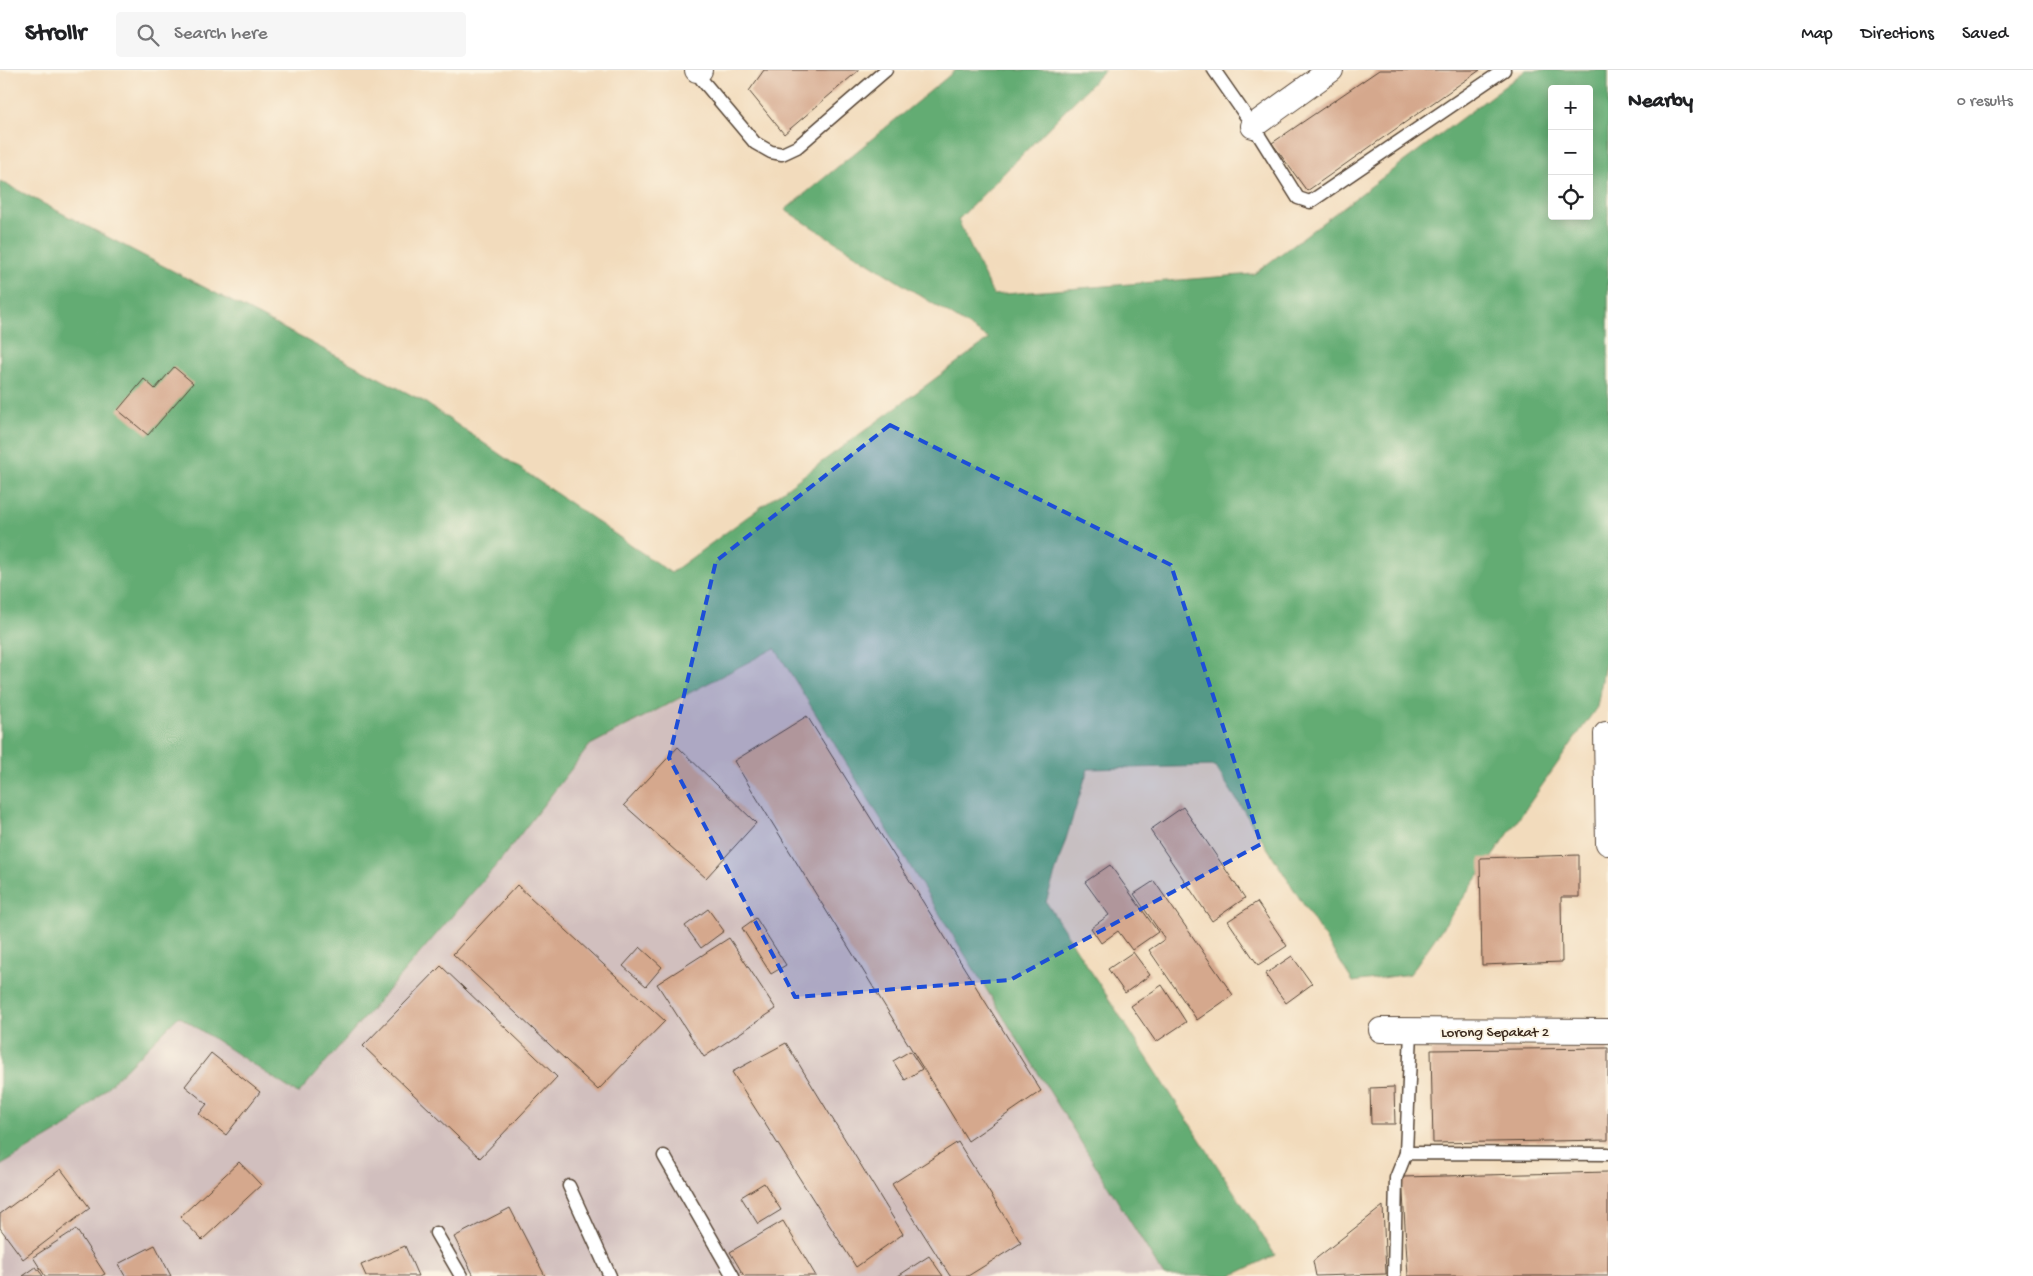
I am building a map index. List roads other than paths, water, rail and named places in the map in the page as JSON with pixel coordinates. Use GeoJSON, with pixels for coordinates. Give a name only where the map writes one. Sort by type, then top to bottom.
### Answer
{"type":"FeatureCollection","features":[{"type":"Feature","properties":{"kind":"street"},"geometry":{"type":"LineString","coordinates":[[1253,126],[1331,70]]}},
{"type":"Feature","properties":{"kind":"street"},"geometry":{"type":"LineString","coordinates":[[1607,734],[1608,843]]}},
{"type":"Feature","properties":{"kind":"street","name":"Lorong Sepakat 2"},"geometry":{"type":"LineString","coordinates":[[1381,1030],[1608,1031]]}},
{"type":"Feature","properties":{"kind":"lane"},"geometry":{"type":"LineString","coordinates":[[698,70],[702,80],[755,143],[770,152],[782,154],[797,146],[886,70]]}},
{"type":"Feature","properties":{"kind":"lane"},"geometry":{"type":"LineString","coordinates":[[1214,70],[1253,126],[1298,198],[1310,202],[1504,70]]}},
{"type":"Feature","properties":{"kind":"lane"},"geometry":{"type":"LineString","coordinates":[[1394,1276],[1396,1178],[1406,1154],[1411,1031]]}},
{"type":"Feature","properties":{"kind":"lane"},"geometry":{"type":"LineString","coordinates":[[1406,1154],[1608,1154]]}},
{"type":"Feature","properties":{"kind":"lane"},"geometry":{"type":"LineString","coordinates":[[664,1156],[733,1276]]}},
{"type":"Feature","properties":{"kind":"lane"},"geometry":{"type":"LineString","coordinates":[[569,1186],[610,1276]]}},
{"type":"Feature","properties":{"kind":"lane"},"geometry":{"type":"LineString","coordinates":[[436,1233],[460,1276]]}}]}
